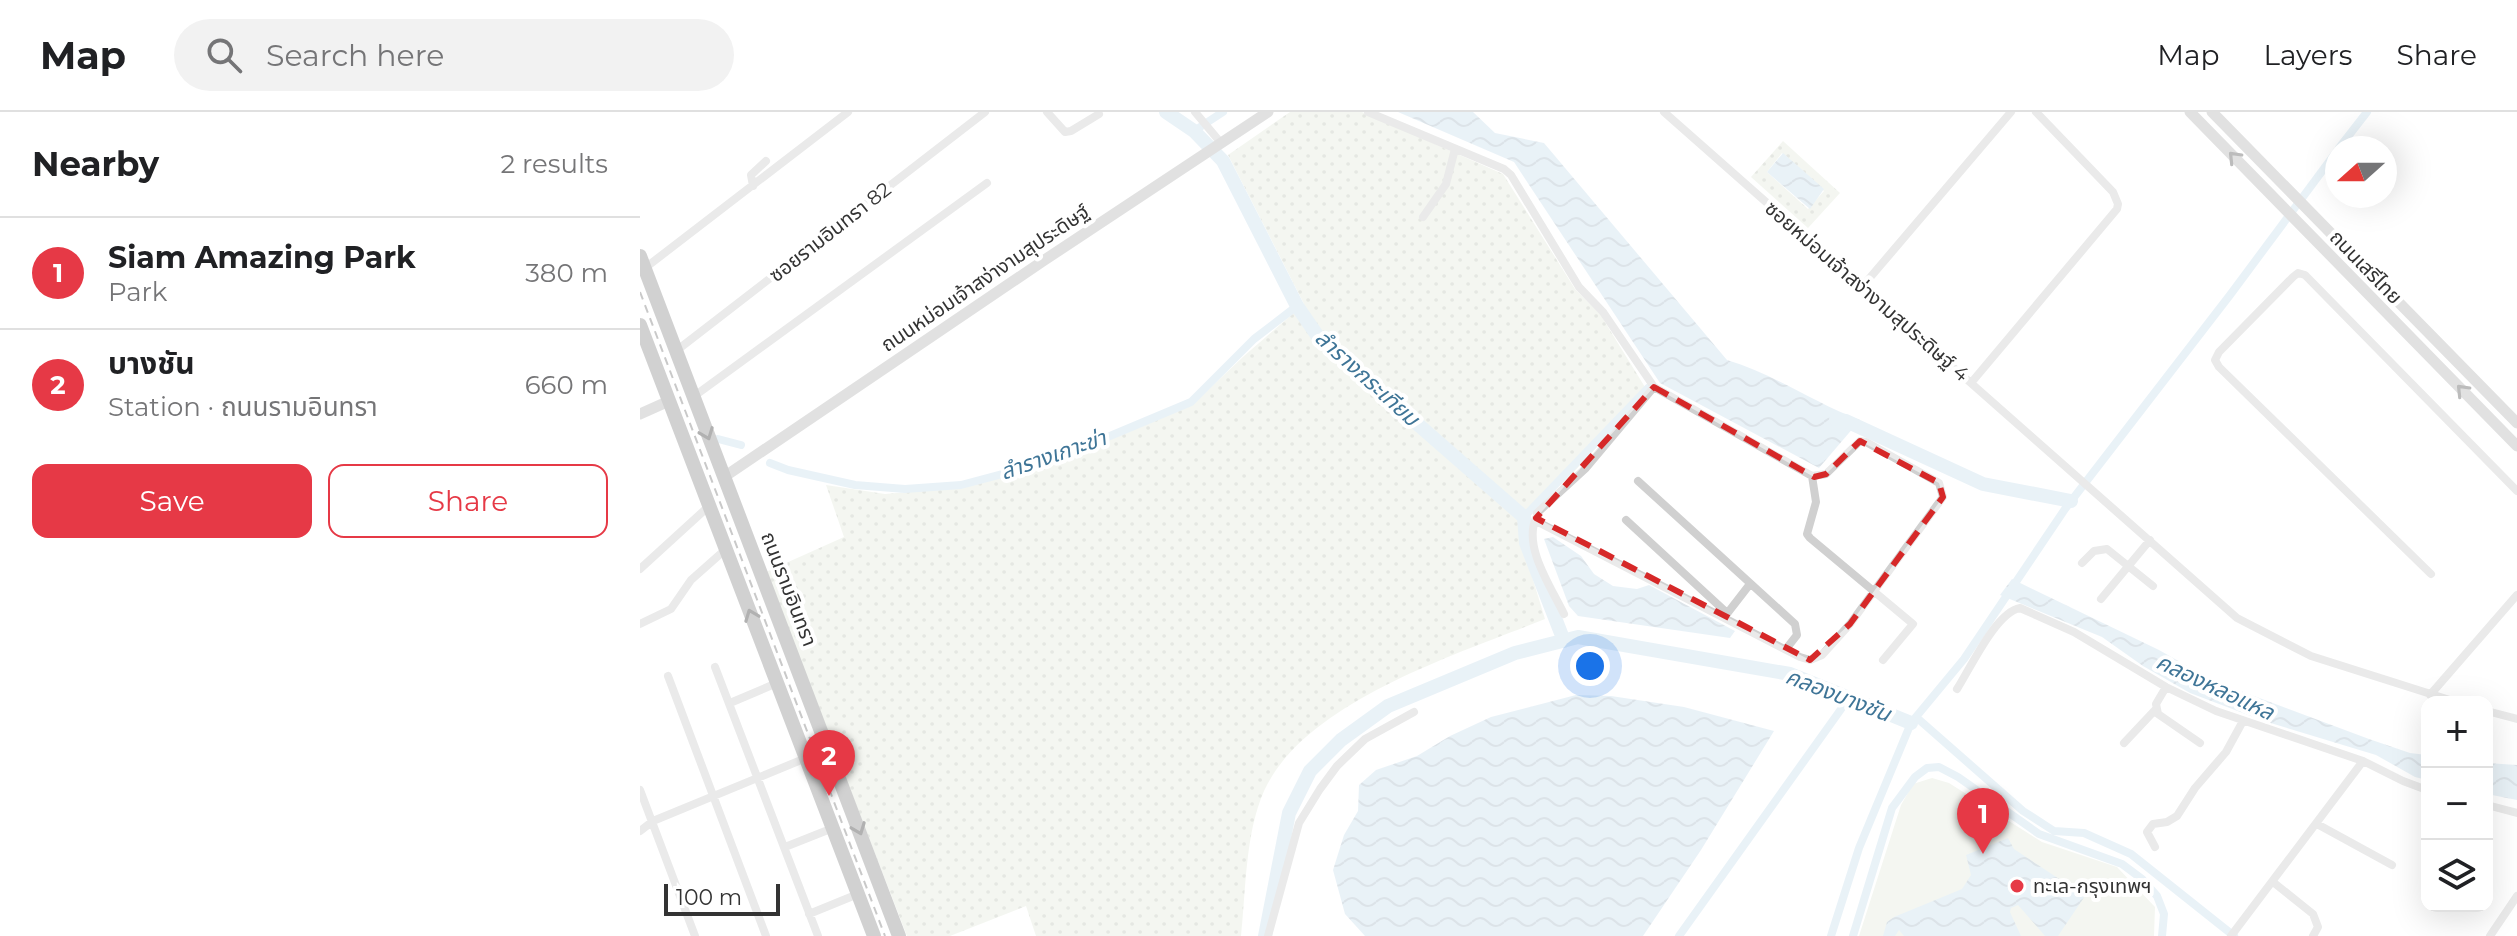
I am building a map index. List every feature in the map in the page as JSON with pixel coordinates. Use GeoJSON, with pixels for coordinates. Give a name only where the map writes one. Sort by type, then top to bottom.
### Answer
{"type":"FeatureCollection","features":[{"type":"Feature","properties":{"kind":"highway","name":"ถนนรามอินทรา"},"geometry":{"type":"LineString","coordinates":[[642,262],[899,936]]}},
{"type":"Feature","properties":{"kind":"highway"},"geometry":{"type":"LineString","coordinates":[[640,325],[874,936]]}},
{"type":"Feature","properties":{"kind":"highway"},"geometry":{"type":"LineString","coordinates":[[777,682],[799,672]]}},
{"type":"Feature","properties":{"kind":"main road","name":"ถนนหม่อมเจ้าสง่างามสุประดิษฐ์"},"geometry":{"type":"LineString","coordinates":[[724,477],[1268,112]]}},
{"type":"Feature","properties":{"kind":"main road","name":"ถนนเสรีไทย"},"geometry":{"type":"LineString","coordinates":[[2190,112],[2517,446]]}},
{"type":"Feature","properties":{"kind":"main road","name":"ถนนเสรีไทย"},"geometry":{"type":"LineString","coordinates":[[2212,112],[2517,423]]}},
{"type":"Feature","properties":{"kind":"main road"},"geometry":{"type":"LineString","coordinates":[[640,414],[669,401]]}},
{"type":"Feature","properties":{"kind":"street"},"geometry":{"type":"LineString","coordinates":[[642,262],[753,186],[848,112]]}},
{"type":"Feature","properties":{"kind":"street","name":"ซอยรามอินทรา 82"},"geometry":{"type":"LineString","coordinates":[[676,351],[985,112]]}},
{"type":"Feature","properties":{"kind":"street"},"geometry":{"type":"LineString","coordinates":[[1047,112],[1065,132],[1099,114]]}},
{"type":"Feature","properties":{"kind":"street"},"geometry":{"type":"LineString","coordinates":[[1195,112],[1219,144]]}},
{"type":"Feature","properties":{"kind":"street"},"geometry":{"type":"LineString","coordinates":[[1368,112],[1504,169],[1511,175],[1579,287],[1603,312],[1654,387],[1812,476],[1826,474],[1860,441],[1939,483],[1943,497],[1850,624],[1822,655],[1810,660],[1557,532],[1536,518]]}},
{"type":"Feature","properties":{"kind":"street","name":"ซอยหม่อมเจ้าสง่างามสุประดิษฐ์ 4"},"geometry":{"type":"LineString","coordinates":[[1664,112],[2237,618],[2311,656],[2434,696]]}},
{"type":"Feature","properties":{"kind":"street"},"geometry":{"type":"LineString","coordinates":[[1862,287],[2011,112]]}},
{"type":"Feature","properties":{"kind":"street"},"geometry":{"type":"LineString","coordinates":[[1971,383],[2117,209],[2113,192],[2036,112]]}},
{"type":"Feature","properties":{"kind":"street"},"geometry":{"type":"LineString","coordinates":[[1423,217],[1446,184],[1455,149]]}},
{"type":"Feature","properties":{"kind":"street"},"geometry":{"type":"LineString","coordinates":[[753,186],[751,175],[766,161]]}},
{"type":"Feature","properties":{"kind":"street"},"geometry":{"type":"LineString","coordinates":[[693,397],[987,183]]}},
{"type":"Feature","properties":{"kind":"street"},"geometry":{"type":"LineString","coordinates":[[2431,574],[2215,360],[2219,352],[2293,277],[2298,273],[2305,275],[2517,491]]}},
{"type":"Feature","properties":{"kind":"street"},"geometry":{"type":"LineString","coordinates":[[1564,614],[1535,546],[1532,530],[1537,513],[1586,468],[1654,387]]}},
{"type":"Feature","properties":{"kind":"street"},"geometry":{"type":"LineString","coordinates":[[1812,476],[1816,502],[1807,534],[1913,624],[1883,660]]}},
{"type":"Feature","properties":{"kind":"street"},"geometry":{"type":"LineString","coordinates":[[1638,481],[1795,624],[1797,635],[1786,649]]}},
{"type":"Feature","properties":{"kind":"street"},"geometry":{"type":"LineString","coordinates":[[640,569],[709,506]]}},
{"type":"Feature","properties":{"kind":"street"},"geometry":{"type":"LineString","coordinates":[[1626,520],[1725,615]]}},
{"type":"Feature","properties":{"kind":"street"},"geometry":{"type":"LineString","coordinates":[[2101,599],[2150,540]]}},
{"type":"Feature","properties":{"kind":"street"},"geometry":{"type":"LineString","coordinates":[[640,624],[671,609],[691,580],[726,549]]}},
{"type":"Feature","properties":{"kind":"street"},"geometry":{"type":"LineString","coordinates":[[2082,563],[2094,551],[2107,549],[2153,586]]}},
{"type":"Feature","properties":{"kind":"street"},"geometry":{"type":"LineString","coordinates":[[1725,615],[1750,584]]}},
{"type":"Feature","properties":{"kind":"street"},"geometry":{"type":"LineString","coordinates":[[2430,695],[2517,595]]}},
{"type":"Feature","properties":{"kind":"street"},"geometry":{"type":"LineString","coordinates":[[1957,689],[2004,617],[2012,609],[2020,608],[2074,632],[2166,687],[2216,711],[2363,761],[2421,788]]}},
{"type":"Feature","properties":{"kind":"street"},"geometry":{"type":"LineString","coordinates":[[715,667],[818,936]]}},
{"type":"Feature","properties":{"kind":"street"},"geometry":{"type":"LineString","coordinates":[[668,676],[766,936]]}},
{"type":"Feature","properties":{"kind":"street"},"geometry":{"type":"LineString","coordinates":[[730,703],[777,682]]}},
{"type":"Feature","properties":{"kind":"street"},"geometry":{"type":"LineString","coordinates":[[2124,743],[2156,709],[2166,687]]}},
{"type":"Feature","properties":{"kind":"street"},"geometry":{"type":"LineString","coordinates":[[2156,709],[2158,714],[2200,743]]}},
{"type":"Feature","properties":{"kind":"street"},"geometry":{"type":"LineString","coordinates":[[1268,936],[1299,823],[1320,789],[1337,766],[1365,739],[1414,712]]}},
{"type":"Feature","properties":{"kind":"street"},"geometry":{"type":"LineString","coordinates":[[2493,713],[2517,719]]}},
{"type":"Feature","properties":{"kind":"street"},"geometry":{"type":"LineString","coordinates":[[2155,847],[2147,832],[2149,828],[2177,816],[2195,788],[2226,752],[2243,721]]}},
{"type":"Feature","properties":{"kind":"street"},"geometry":{"type":"LineString","coordinates":[[640,831],[653,821],[806,758]]}},
{"type":"Feature","properties":{"kind":"street"},"geometry":{"type":"LineString","coordinates":[[2231,936],[2363,761]]}},
{"type":"Feature","properties":{"kind":"street"},"geometry":{"type":"LineString","coordinates":[[640,790],[695,936]]}},
{"type":"Feature","properties":{"kind":"street"},"geometry":{"type":"LineString","coordinates":[[2493,807],[2517,813]]}},
{"type":"Feature","properties":{"kind":"street"},"geometry":{"type":"LineString","coordinates":[[2317,824],[2392,865]]}},
{"type":"Feature","properties":{"kind":"street"},"geometry":{"type":"LineString","coordinates":[[785,847],[833,828]]}},
{"type":"Feature","properties":{"kind":"street"},"geometry":{"type":"LineString","coordinates":[[2273,882],[2313,914],[2318,927],[2313,936]]}},
{"type":"Feature","properties":{"kind":"street"},"geometry":{"type":"LineString","coordinates":[[809,914],[858,894]]}},
{"type":"Feature","properties":{"kind":"street"},"geometry":{"type":"LineString","coordinates":[[2490,936],[2517,896]]}},
{"type":"Feature","properties":{"kind":"highlighted area"},"geometry":{"type":"Polygon","coordinates":[[[1654,387],[1814,477],[1826,474],[1860,441],[1939,483],[1943,497],[1850,624],[1810,660],[1536,518],[1654,387]]]}},
{"type":"Feature","properties":{"kind":"shaded area"},"geometry":{"type":"Polygon","coordinates":[[[1290,112],[1362,112],[1503,174],[1575,289],[1600,314],[1648,392],[1570,476],[1527,515],[1521,540],[1545,619],[1388,684],[1348,706],[1313,731],[1284,759],[1264,791],[1253,825],[1241,936],[1036,936],[1026,906],[950,936],[907,936],[766,572],[844,537],[826,485],[885,494],[966,487],[1050,465],[1192,405],[1304,304],[1228,155],[1290,112]]]}},
{"type":"Feature","properties":{"kind":"shaded area"},"geometry":{"type":"Polygon","coordinates":[[[1783,141],[1840,193],[1808,228],[1751,177],[1783,141]],[[1782,153],[1767,172],[1808,209],[1824,191],[1782,153]]]}},
{"type":"Feature","properties":{"kind":"shaded area"},"geometry":{"type":"Polygon","coordinates":[[[1932,778],[1949,783],[2042,842],[2117,867],[2155,907],[2154,936],[1859,936],[1901,805],[1913,784],[1932,778]]]}},
{"type":"Feature","properties":{"kind":"water"},"geometry":{"type":"Polygon","coordinates":[[[1398,112],[1473,112],[1495,133],[1544,143],[1727,360],[1860,420],[1819,468],[1660,383],[1514,162],[1398,112]]]}},
{"type":"Feature","properties":{"kind":"water"},"geometry":{"type":"Polygon","coordinates":[[[1783,153],[1824,189],[1810,209],[1767,172],[1783,153]]]}},
{"type":"Feature","properties":{"kind":"water"},"geometry":{"type":"Polygon","coordinates":[[[1553,537],[1581,556],[1594,574],[1613,586],[1637,589],[1649,585],[1735,631],[1730,638],[1578,616],[1569,606],[1544,539],[1553,537]]]}},
{"type":"Feature","properties":{"kind":"water","name":"คลองหลอแหล"},"geometry":{"type":"Polygon","coordinates":[[[2012,579],[2159,650],[2214,681],[2369,739],[2421,754],[2421,778],[2376,755],[2264,721],[2190,693],[2143,666],[2102,637],[2000,595],[2012,579]]]}},
{"type":"Feature","properties":{"kind":"water"},"geometry":{"type":"Polygon","coordinates":[[[1576,695],[1611,696],[1684,707],[1774,731],[1701,850],[1643,936],[1365,936],[1345,914],[1333,870],[1344,835],[1358,811],[1359,785],[1376,770],[1417,756],[1491,717],[1576,695]]]}},
{"type":"Feature","properties":{"kind":"water"},"geometry":{"type":"Polygon","coordinates":[[[2493,763],[2517,765],[2517,800],[2493,795],[2493,763]]]}},
{"type":"Feature","properties":{"kind":"water","name":"ทะเล-กรุงเทพฯ"},"geometry":{"type":"Polygon","coordinates":[[[2008,838],[2014,849],[2085,896],[2058,936],[2045,936],[2018,905],[2010,912],[2021,936],[1904,936],[1899,930],[1895,936],[1883,936],[1887,922],[1894,917],[1962,889],[1971,875],[1966,855],[2008,838]]]}},
{"type":"Feature","properties":{"kind":"waterway","name":"ลำรางกระเทียม"},"geometry":{"type":"LineString","coordinates":[[1166,112],[1194,131],[1223,161],[1297,306],[1319,338],[1524,517],[1526,543],[1564,641]]}},
{"type":"Feature","properties":{"kind":"waterway"},"geometry":{"type":"LineString","coordinates":[[1194,131],[1223,112]]}},
{"type":"Feature","properties":{"kind":"waterway","name":"คลองบางชัน"},"geometry":{"type":"LineString","coordinates":[[2348,136],[2367,112]]}},
{"type":"Feature","properties":{"kind":"waterway","name":"คลองบางชัน"},"geometry":{"type":"LineString","coordinates":[[1831,936],[1859,848],[1911,723],[1964,659],[2065,509],[2325,167]]}},
{"type":"Feature","properties":{"kind":"waterway","name":"ลำรางเกาะข่า"},"geometry":{"type":"LineString","coordinates":[[770,463],[855,485],[905,489],[961,485],[1048,462],[1191,402],[1254,339],[1297,306]]}},
{"type":"Feature","properties":{"kind":"waterway"},"geometry":{"type":"LineString","coordinates":[[1524,517],[1648,388]]}},
{"type":"Feature","properties":{"kind":"waterway"},"geometry":{"type":"LineString","coordinates":[[1836,420],[1846,421],[1983,484],[2071,501]]}},
{"type":"Feature","properties":{"kind":"waterway","name":"ลำรางเกาะข่า"},"geometry":{"type":"LineString","coordinates":[[718,439],[741,445]]}},
{"type":"Feature","properties":{"kind":"waterway","name":"คลองบางชัน"},"geometry":{"type":"LineString","coordinates":[[1265,936],[1289,813],[1310,771],[1341,740],[1388,706],[1515,653],[1578,637],[1790,674],[1911,723]]}},
{"type":"Feature","properties":{"kind":"waterway"},"geometry":{"type":"LineString","coordinates":[[1679,936],[1849,698]]}},
{"type":"Feature","properties":{"kind":"waterway"},"geometry":{"type":"LineString","coordinates":[[1916,717],[2023,811],[2054,831],[2084,833],[2131,854],[2234,936]]}},
{"type":"Feature","properties":{"kind":"waterway"},"geometry":{"type":"LineString","coordinates":[[1853,936],[1892,808],[1915,777],[1927,768],[1939,767],[2039,834],[2122,864],[2142,879],[2157,896],[2164,914],[2162,936]]}},
{"type":"Feature","properties":{"kind":"railway"},"geometry":{"type":"LineString","coordinates":[[640,292],[885,936]]}},
{"type":"Feature","properties":{"kind":"place","name":"บางชัน"},"geometry":{"type":"Point","coordinates":[829,796]}},
{"type":"Feature","properties":{"kind":"place","name":"Siam Amazing Park"},"geometry":{"type":"Point","coordinates":[1983,854]}},
{"type":"Feature","properties":{"kind":"place","name":"ทะเล-กรุงเทพฯ"},"geometry":{"type":"Point","coordinates":[2017,886]}}]}
